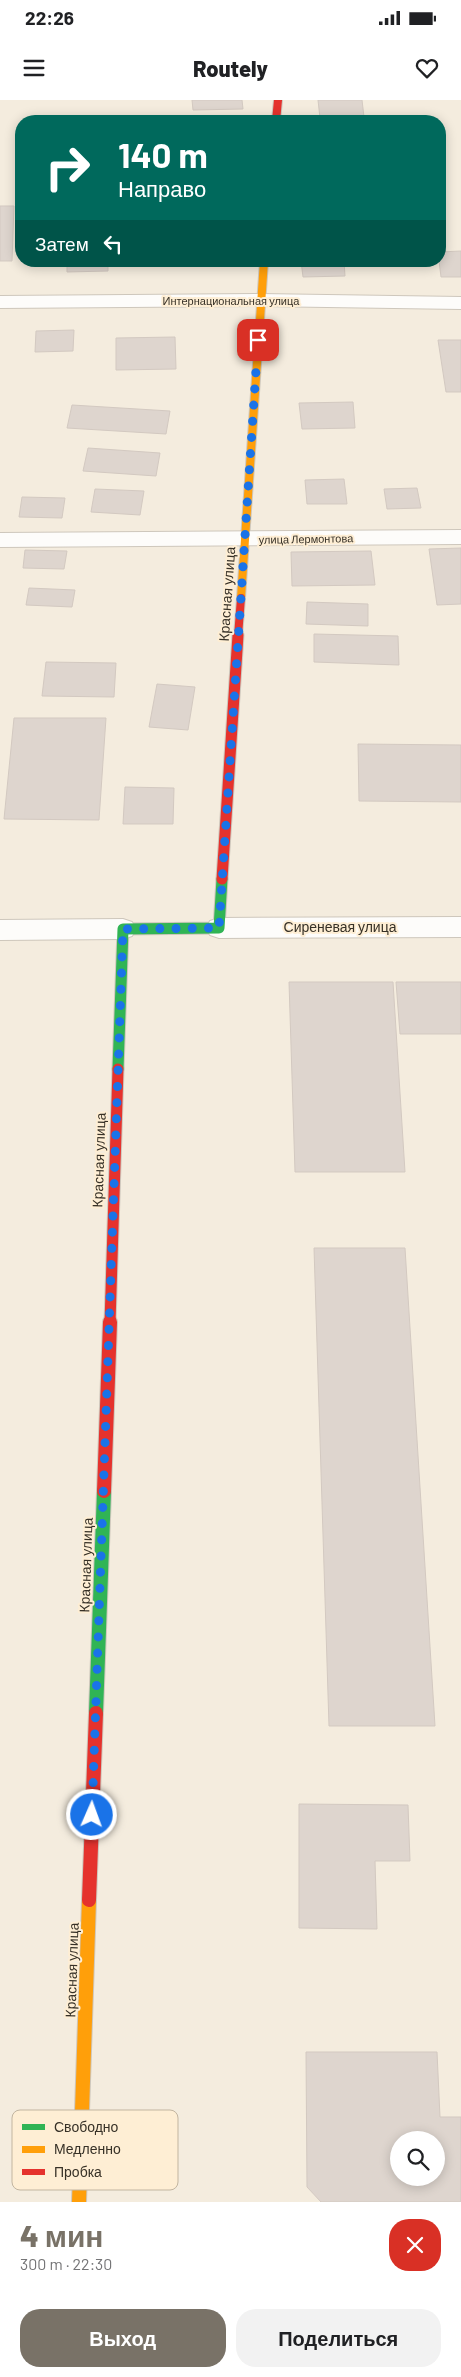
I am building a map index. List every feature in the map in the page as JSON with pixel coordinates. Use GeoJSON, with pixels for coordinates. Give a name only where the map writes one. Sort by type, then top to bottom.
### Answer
{"type":"FeatureCollection","features":[{"type":"Feature","properties":{"kind":"street"},"geometry":{"type":"LineString","coordinates":[[277,115],[278,100]]}},
{"type":"Feature","properties":{"kind":"street","name":"Красная улица"},"geometry":{"type":"LineString","coordinates":[[219,928],[263,267]]}},
{"type":"Feature","properties":{"kind":"street","name":"Интернациональная улица"},"geometry":{"type":"LineString","coordinates":[[0,302],[260,300],[461,303]]}},
{"type":"Feature","properties":{"kind":"street","name":"улица Лермонтова"},"geometry":{"type":"LineString","coordinates":[[0,540],[246,540],[461,537]]}},
{"type":"Feature","properties":{"kind":"street","name":"Сиреневая улица"},"geometry":{"type":"LineString","coordinates":[[219,928],[461,927]]}},
{"type":"Feature","properties":{"kind":"street"},"geometry":{"type":"LineString","coordinates":[[0,930],[219,928]]}},
{"type":"Feature","properties":{"kind":"street","name":"Красная улица"},"geometry":{"type":"LineString","coordinates":[[82,2110],[123,929]]}},
{"type":"Feature","properties":{"kind":"building"},"geometry":{"type":"Polygon","coordinates":[[[192,100],[242,100],[243,109],[193,110],[192,100]]]}},
{"type":"Feature","properties":{"kind":"building"},"geometry":{"type":"Polygon","coordinates":[[[318,100],[362,100],[364,115],[320,115],[318,100]]]}},
{"type":"Feature","properties":{"kind":"building"},"geometry":{"type":"Polygon","coordinates":[[[0,206],[14,206],[12,261],[0,261],[0,206]]]}},
{"type":"Feature","properties":{"kind":"building"},"geometry":{"type":"Polygon","coordinates":[[[461,251],[461,277],[441,277],[440,267],[446,267],[446,252],[461,251]]]}},
{"type":"Feature","properties":{"kind":"building"},"geometry":{"type":"Polygon","coordinates":[[[67,267],[108,267],[108,271],[67,272],[67,267]]]}},
{"type":"Feature","properties":{"kind":"building"},"geometry":{"type":"Polygon","coordinates":[[[302,267],[344,267],[345,276],[303,277],[302,267]]]}},
{"type":"Feature","properties":{"kind":"building"},"geometry":{"type":"Polygon","coordinates":[[[74,330],[73,351],[35,352],[36,331],[74,330]]]}},
{"type":"Feature","properties":{"kind":"building"},"geometry":{"type":"Polygon","coordinates":[[[175,337],[176,369],[116,370],[116,338],[175,337]]]}},
{"type":"Feature","properties":{"kind":"building"},"geometry":{"type":"Polygon","coordinates":[[[438,340],[461,340],[461,392],[446,392],[438,340]]]}},
{"type":"Feature","properties":{"kind":"building"},"geometry":{"type":"Polygon","coordinates":[[[353,402],[355,428],[302,429],[299,403],[353,402]]]}},
{"type":"Feature","properties":{"kind":"building"},"geometry":{"type":"Polygon","coordinates":[[[72,405],[170,411],[166,434],[67,428],[72,405]]]}},
{"type":"Feature","properties":{"kind":"building"},"geometry":{"type":"Polygon","coordinates":[[[88,448],[160,453],[156,476],[83,471],[88,448]]]}},
{"type":"Feature","properties":{"kind":"building"},"geometry":{"type":"Polygon","coordinates":[[[344,479],[347,504],[307,504],[305,480],[344,479]]]}},
{"type":"Feature","properties":{"kind":"building"},"geometry":{"type":"Polygon","coordinates":[[[417,488],[421,508],[387,509],[384,489],[417,488]]]}},
{"type":"Feature","properties":{"kind":"building"},"geometry":{"type":"Polygon","coordinates":[[[95,489],[144,491],[140,515],[91,512],[95,489]]]}},
{"type":"Feature","properties":{"kind":"building"},"geometry":{"type":"Polygon","coordinates":[[[22,497],[65,498],[62,518],[19,517],[22,497]]]}},
{"type":"Feature","properties":{"kind":"building"},"geometry":{"type":"Polygon","coordinates":[[[461,548],[461,604],[437,605],[429,549],[461,548]]]}},
{"type":"Feature","properties":{"kind":"building"},"geometry":{"type":"Polygon","coordinates":[[[25,550],[67,551],[64,569],[23,568],[25,550]]]}},
{"type":"Feature","properties":{"kind":"building"},"geometry":{"type":"Polygon","coordinates":[[[371,551],[375,585],[292,586],[291,552],[371,551]]]}},
{"type":"Feature","properties":{"kind":"building"},"geometry":{"type":"Polygon","coordinates":[[[29,588],[75,590],[72,607],[26,605],[29,588]]]}},
{"type":"Feature","properties":{"kind":"building"},"geometry":{"type":"Polygon","coordinates":[[[307,602],[368,604],[368,626],[306,624],[307,602]]]}},
{"type":"Feature","properties":{"kind":"building"},"geometry":{"type":"Polygon","coordinates":[[[314,634],[398,636],[399,665],[314,662],[314,634]]]}},
{"type":"Feature","properties":{"kind":"building"},"geometry":{"type":"Polygon","coordinates":[[[46,662],[116,663],[114,697],[42,696],[46,662]]]}},
{"type":"Feature","properties":{"kind":"building"},"geometry":{"type":"Polygon","coordinates":[[[157,684],[195,687],[188,730],[149,727],[157,684]]]}},
{"type":"Feature","properties":{"kind":"building"},"geometry":{"type":"Polygon","coordinates":[[[14,718],[106,718],[99,820],[4,819],[14,718]]]}},
{"type":"Feature","properties":{"kind":"building"},"geometry":{"type":"Polygon","coordinates":[[[358,744],[461,745],[461,802],[359,801],[358,744]]]}},
{"type":"Feature","properties":{"kind":"building"},"geometry":{"type":"Polygon","coordinates":[[[125,787],[174,788],[173,824],[123,824],[125,787]]]}},
{"type":"Feature","properties":{"kind":"building"},"geometry":{"type":"Polygon","coordinates":[[[289,982],[393,982],[405,1172],[295,1172],[289,982]]]}},
{"type":"Feature","properties":{"kind":"building"},"geometry":{"type":"Polygon","coordinates":[[[396,982],[461,982],[461,1034],[400,1034],[396,982]]]}},
{"type":"Feature","properties":{"kind":"building"},"geometry":{"type":"Polygon","coordinates":[[[314,1248],[405,1248],[435,1726],[329,1726],[314,1248]]]}},
{"type":"Feature","properties":{"kind":"building"},"geometry":{"type":"Polygon","coordinates":[[[299,1804],[408,1805],[410,1861],[375,1861],[377,1929],[299,1928],[299,1804]]]}},
{"type":"Feature","properties":{"kind":"building"},"geometry":{"type":"Polygon","coordinates":[[[306,2052],[437,2052],[440,2117],[461,2117],[461,2202],[321,2202],[307,2187],[306,2052]]]}},
{"type":"Feature","properties":{"kind":"traffic: fast"},"geometry":{"type":"LineString","coordinates":[[118,1069],[123,929],[219,928],[222,879]]}},
{"type":"Feature","properties":{"kind":"traffic: fast"},"geometry":{"type":"LineString","coordinates":[[96,1713],[104,1491]]}},
{"type":"Feature","properties":{"kind":"traffic: slow"},"geometry":{"type":"LineString","coordinates":[[241,598],[264,267]]}},
{"type":"Feature","properties":{"kind":"traffic: slow"},"geometry":{"type":"LineString","coordinates":[[82,2110],[89,1900]]}},
{"type":"Feature","properties":{"kind":"traffic: slow"},"geometry":{"type":"LineString","coordinates":[[79,2190],[79,2202]]}},
{"type":"Feature","properties":{"kind":"traffic: jam"},"geometry":{"type":"LineString","coordinates":[[277,115],[278,100]]}},
{"type":"Feature","properties":{"kind":"traffic: jam"},"geometry":{"type":"LineString","coordinates":[[222,879],[241,598]]}},
{"type":"Feature","properties":{"kind":"traffic: jam"},"geometry":{"type":"LineString","coordinates":[[104,1491],[118,1069]]}},
{"type":"Feature","properties":{"kind":"traffic: jam"},"geometry":{"type":"LineString","coordinates":[[89,1900],[96,1713]]}},
{"type":"Feature","properties":{"kind":"route"},"geometry":{"type":"LineString","coordinates":[[92,1815],[123,929],[219,928],[258,340]]}}]}
